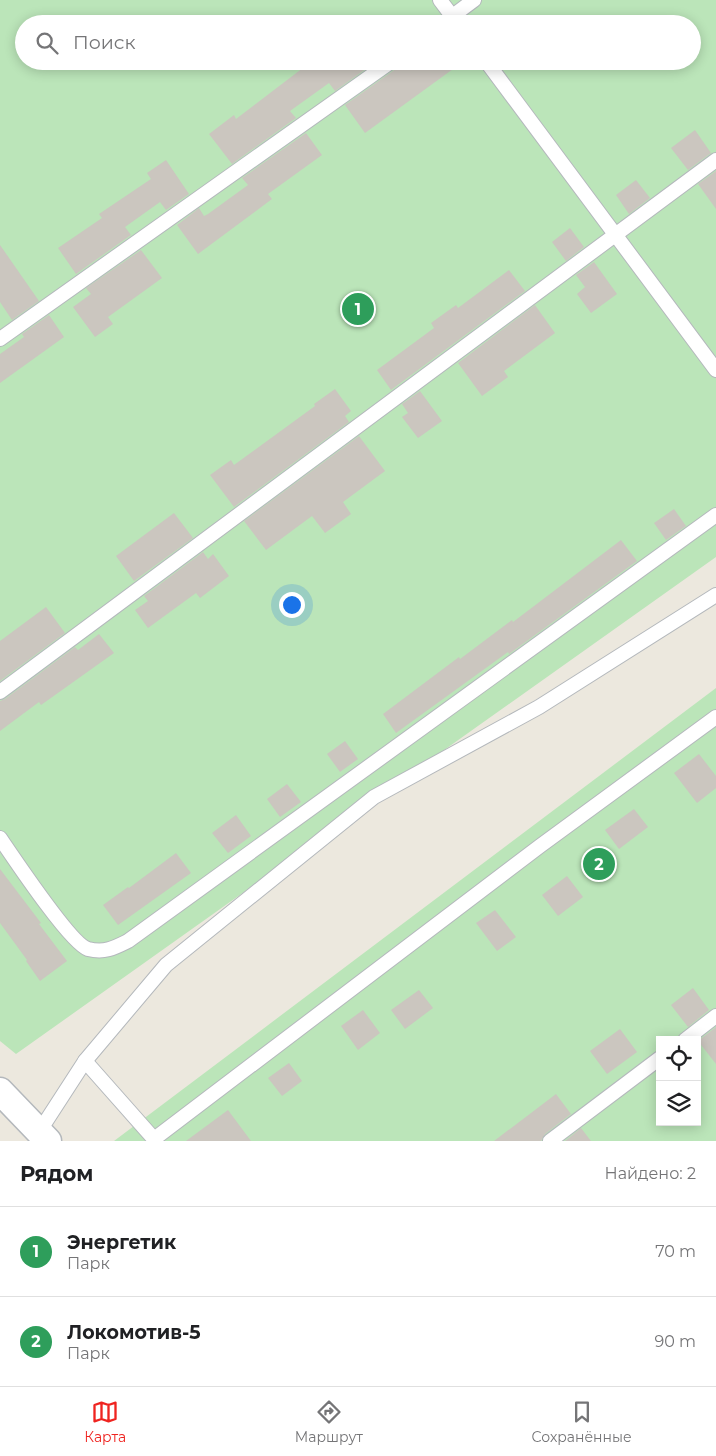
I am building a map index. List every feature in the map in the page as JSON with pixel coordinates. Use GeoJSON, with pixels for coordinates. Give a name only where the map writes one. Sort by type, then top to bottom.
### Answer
{"type":"FeatureCollection","features":[{"type":"Feature","properties":{"kind":"street"},"geometry":{"type":"LineString","coordinates":[[0,1091],[43,1136]]}},
{"type":"Feature","properties":{"kind":"lane"},"geometry":{"type":"LineString","coordinates":[[440,0],[448,15]]}},
{"type":"Feature","properties":{"kind":"lane"},"geometry":{"type":"LineString","coordinates":[[458,15],[474,0]]}},
{"type":"Feature","properties":{"kind":"lane"},"geometry":{"type":"LineString","coordinates":[[0,339],[379,70]]}},
{"type":"Feature","properties":{"kind":"lane"},"geometry":{"type":"LineString","coordinates":[[493,70],[716,370]]}},
{"type":"Feature","properties":{"kind":"lane"},"geometry":{"type":"LineString","coordinates":[[0,692],[716,160]]}},
{"type":"Feature","properties":{"kind":"lane"},"geometry":{"type":"LineString","coordinates":[[0,838],[62,924],[86,949],[106,951],[128,941],[716,515]]}},
{"type":"Feature","properties":{"kind":"lane"},"geometry":{"type":"LineString","coordinates":[[43,1136],[86,1061],[166,965],[374,796],[539,707],[716,595]]}},
{"type":"Feature","properties":{"kind":"lane"},"geometry":{"type":"LineString","coordinates":[[86,1061],[154,1140],[540,846],[716,717]]}},
{"type":"Feature","properties":{"kind":"lane"},"geometry":{"type":"LineString","coordinates":[[690,1036],[716,1016]]}},
{"type":"Feature","properties":{"kind":"lane"},"geometry":{"type":"LineString","coordinates":[[550,1141],[656,1061]]}},
{"type":"Feature","properties":{"kind":"green space"},"geometry":{"type":"Polygon","coordinates":[[[0,0],[716,0],[716,557],[16,1054],[0,1041],[0,0]]]}},
{"type":"Feature","properties":{"kind":"green space"},"geometry":{"type":"Polygon","coordinates":[[[716,688],[716,1141],[114,1141],[716,688]]]}},
{"type":"Feature","properties":{"kind":"building"},"geometry":{"type":"Polygon","coordinates":[[[300,70],[364,70],[335,91],[329,83],[290,111],[296,118],[232,164],[209,134],[234,115],[236,119],[300,70]]]}},
{"type":"Feature","properties":{"kind":"building"},"geometry":{"type":"Polygon","coordinates":[[[394,70],[452,70],[365,133],[345,105],[394,70]]]}},
{"type":"Feature","properties":{"kind":"building"},"geometry":{"type":"Polygon","coordinates":[[[695,130],[711,153],[688,170],[671,148],[695,130]]]}},
{"type":"Feature","properties":{"kind":"building"},"geometry":{"type":"Polygon","coordinates":[[[306,133],[322,155],[268,194],[272,199],[198,254],[177,225],[199,208],[204,216],[208,214],[248,185],[242,178],[306,133]]]}},
{"type":"Feature","properties":{"kind":"building"},"geometry":{"type":"Polygon","coordinates":[[[166,160],[189,194],[166,210],[160,202],[125,227],[131,235],[76,274],[58,248],[102,218],[99,214],[151,179],[147,173],[166,160]]]}},
{"type":"Feature","properties":{"kind":"building"},"geometry":{"type":"Polygon","coordinates":[[[716,171],[716,209],[698,184],[716,171]]]}},
{"type":"Feature","properties":{"kind":"building"},"geometry":{"type":"Polygon","coordinates":[[[636,180],[650,198],[629,214],[616,195],[636,180]]]}},
{"type":"Feature","properties":{"kind":"building"},"geometry":{"type":"Polygon","coordinates":[[[570,228],[584,247],[566,261],[552,242],[570,228]]]}},
{"type":"Feature","properties":{"kind":"building"},"geometry":{"type":"Polygon","coordinates":[[[0,245],[39,301],[12,320],[0,302],[0,245]]]}},
{"type":"Feature","properties":{"kind":"building"},"geometry":{"type":"Polygon","coordinates":[[[141,250],[162,278],[108,317],[113,324],[95,337],[73,307],[91,294],[86,288],[141,250]]]}},
{"type":"Feature","properties":{"kind":"building"},"geometry":{"type":"Polygon","coordinates":[[[594,262],[617,294],[591,313],[577,294],[585,287],[576,275],[594,262]]]}},
{"type":"Feature","properties":{"kind":"building"},"geometry":{"type":"Polygon","coordinates":[[[509,270],[525,291],[391,390],[377,370],[434,328],[431,323],[456,305],[458,308],[509,270]]]}},
{"type":"Feature","properties":{"kind":"building"},"geometry":{"type":"Polygon","coordinates":[[[535,305],[555,333],[504,371],[508,377],[482,396],[458,363],[535,305]]]}},
{"type":"Feature","properties":{"kind":"building"},"geometry":{"type":"Polygon","coordinates":[[[49,315],[64,337],[0,383],[0,354],[24,337],[22,334],[49,315]]]}},
{"type":"Feature","properties":{"kind":"building"},"geometry":{"type":"Polygon","coordinates":[[[335,389],[351,411],[345,416],[349,422],[234,507],[210,475],[231,460],[234,465],[315,406],[314,404],[335,389]]]}},
{"type":"Feature","properties":{"kind":"building"},"geometry":{"type":"Polygon","coordinates":[[[420,391],[442,421],[418,438],[402,417],[408,413],[402,404],[420,391]]]}},
{"type":"Feature","properties":{"kind":"building"},"geometry":{"type":"Polygon","coordinates":[[[359,436],[385,471],[343,502],[351,514],[325,533],[312,516],[266,550],[244,521],[359,436]]]}},
{"type":"Feature","properties":{"kind":"building"},"geometry":{"type":"Polygon","coordinates":[[[674,509],[686,526],[666,540],[654,523],[674,509]]]}},
{"type":"Feature","properties":{"kind":"building"},"geometry":{"type":"Polygon","coordinates":[[[174,513],[193,538],[134,581],[116,556],[174,513]]]}},
{"type":"Feature","properties":{"kind":"building"},"geometry":{"type":"Polygon","coordinates":[[[621,540],[637,561],[396,733],[383,714],[459,657],[460,659],[512,620],[513,622],[621,540]]]}},
{"type":"Feature","properties":{"kind":"building"},"geometry":{"type":"Polygon","coordinates":[[[203,552],[208,559],[213,554],[229,576],[200,598],[196,593],[148,628],[135,610],[148,601],[144,596],[203,552]]]}},
{"type":"Feature","properties":{"kind":"building"},"geometry":{"type":"Polygon","coordinates":[[[46,607],[65,633],[0,681],[0,641],[46,607]]]}},
{"type":"Feature","properties":{"kind":"building"},"geometry":{"type":"Polygon","coordinates":[[[99,634],[114,653],[41,705],[39,702],[0,731],[0,701],[75,647],[78,650],[99,634]]]}},
{"type":"Feature","properties":{"kind":"building"},"geometry":{"type":"Polygon","coordinates":[[[345,741],[358,759],[340,772],[327,754],[345,741]]]}},
{"type":"Feature","properties":{"kind":"building"},"geometry":{"type":"Polygon","coordinates":[[[699,754],[716,776],[716,788],[697,803],[674,773],[699,754]]]}},
{"type":"Feature","properties":{"kind":"building"},"geometry":{"type":"Polygon","coordinates":[[[287,784],[301,802],[280,817],[267,799],[287,784]]]}},
{"type":"Feature","properties":{"kind":"building"},"geometry":{"type":"Polygon","coordinates":[[[634,809],[648,827],[619,849],[605,830],[634,809]]]}},
{"type":"Feature","properties":{"kind":"building"},"geometry":{"type":"Polygon","coordinates":[[[236,815],[251,836],[228,853],[212,833],[236,815]]]}},
{"type":"Feature","properties":{"kind":"building"},"geometry":{"type":"Polygon","coordinates":[[[176,853],[191,873],[118,925],[103,905],[176,853]]]}},
{"type":"Feature","properties":{"kind":"building"},"geometry":{"type":"Polygon","coordinates":[[[0,869],[67,961],[40,981],[0,923],[0,869]]]}},
{"type":"Feature","properties":{"kind":"building"},"geometry":{"type":"Polygon","coordinates":[[[567,876],[583,897],[558,916],[542,895],[567,876]]]}},
{"type":"Feature","properties":{"kind":"building"},"geometry":{"type":"Polygon","coordinates":[[[495,910],[516,937],[497,951],[476,923],[495,910]]]}},
{"type":"Feature","properties":{"kind":"building"},"geometry":{"type":"Polygon","coordinates":[[[693,988],[709,1010],[688,1027],[671,1005],[693,988]]]}},
{"type":"Feature","properties":{"kind":"building"},"geometry":{"type":"Polygon","coordinates":[[[419,990],[433,1008],[405,1029],[391,1010],[419,990]]]}},
{"type":"Feature","properties":{"kind":"building"},"geometry":{"type":"Polygon","coordinates":[[[363,1010],[380,1033],[358,1050],[341,1026],[363,1010]]]}},
{"type":"Feature","properties":{"kind":"building"},"geometry":{"type":"Polygon","coordinates":[[[716,1027],[716,1064],[701,1045],[701,1039],[716,1027]]]}},
{"type":"Feature","properties":{"kind":"building"},"geometry":{"type":"Polygon","coordinates":[[[620,1029],[637,1052],[607,1074],[590,1051],[620,1029]]]}},
{"type":"Feature","properties":{"kind":"building"},"geometry":{"type":"Polygon","coordinates":[[[289,1063],[302,1081],[282,1096],[268,1078],[289,1063]]]}},
{"type":"Feature","properties":{"kind":"building"},"geometry":{"type":"Polygon","coordinates":[[[556,1094],[571,1114],[545,1134],[541,1141],[494,1141],[556,1094]]]}},
{"type":"Feature","properties":{"kind":"building"},"geometry":{"type":"Polygon","coordinates":[[[228,1110],[251,1141],[186,1141],[228,1110]]]}},
{"type":"Feature","properties":{"kind":"building"},"geometry":{"type":"Polygon","coordinates":[[[581,1128],[591,1141],[565,1141],[581,1128]]]}},
{"type":"Feature","properties":{"kind":"place","name":"Энергетик"},"geometry":{"type":"Point","coordinates":[358,309]}},
{"type":"Feature","properties":{"kind":"place","name":"Локомотив-5"},"geometry":{"type":"Point","coordinates":[599,864]}}]}
